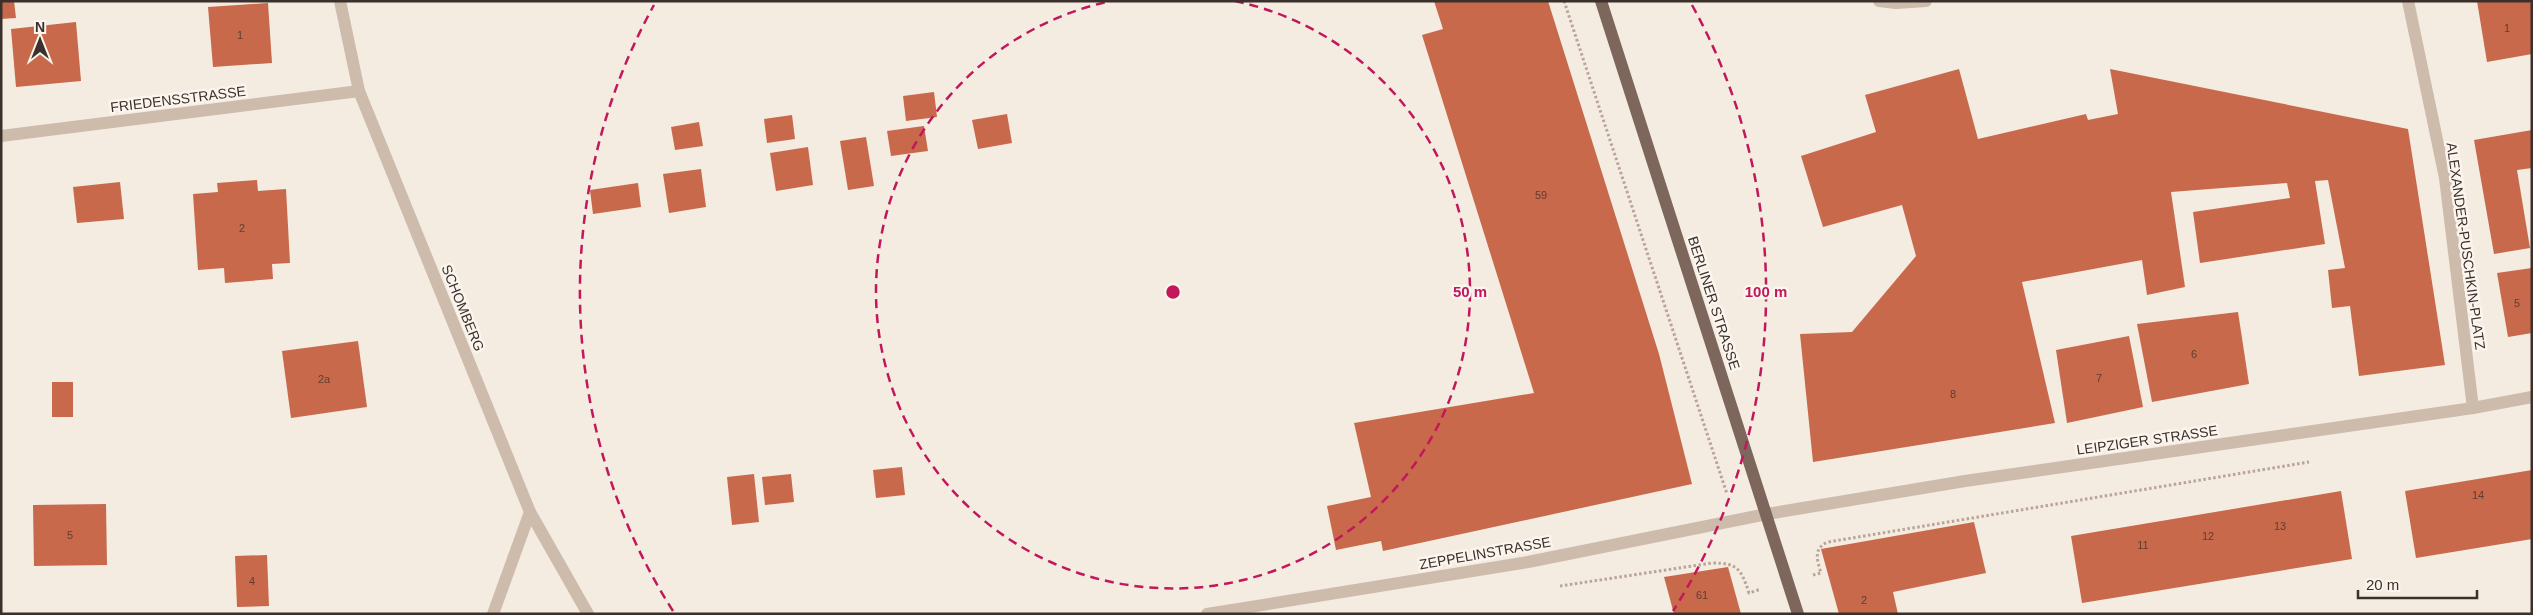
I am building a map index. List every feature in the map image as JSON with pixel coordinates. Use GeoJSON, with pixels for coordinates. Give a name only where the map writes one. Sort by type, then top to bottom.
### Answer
{"type":"FeatureCollection","features":[{"type":"Feature","properties":{"kind":"main road","name":"BERLINER STRASSE"},"geometry":{"type":"LineString","coordinates":[[1601,1],[1798,614]]}},
{"type":"Feature","properties":{"kind":"street","name":"SCHOMBERG"},"geometry":{"type":"LineString","coordinates":[[340,1],[359,91],[530,512],[588,614]]}},
{"type":"Feature","properties":{"kind":"street"},"geometry":{"type":"LineString","coordinates":[[1879,1],[1896,4],[1926,1]]}},
{"type":"Feature","properties":{"kind":"street","name":"ALEXANDER-PUSCHKIN-PLATZ"},"geometry":{"type":"LineString","coordinates":[[2408,1],[2445,178],[2473,408]]}},
{"type":"Feature","properties":{"kind":"street","name":"FRIEDENSSTRASSE"},"geometry":{"type":"LineString","coordinates":[[1,136],[359,91]]}},
{"type":"Feature","properties":{"kind":"street","name":"LEIPZIGER STRASSE"},"geometry":{"type":"LineString","coordinates":[[1767,514],[1965,481],[2473,408],[2532,397]]}},
{"type":"Feature","properties":{"kind":"street"},"geometry":{"type":"LineString","coordinates":[[493,614],[530,512]]}},
{"type":"Feature","properties":{"kind":"street","name":"ZEPPELINSTRASSE"},"geometry":{"type":"LineString","coordinates":[[1207,614],[1528,562],[1767,514]]}},
{"type":"Feature","properties":{"kind":"path"},"geometry":{"type":"LineString","coordinates":[[1564,1],[1736,520]]}},
{"type":"Feature","properties":{"kind":"path"},"geometry":{"type":"LineString","coordinates":[[1556,587],[1712,563],[1726,563],[1736,567],[1742,574],[1748,593],[1821,572],[1816,557],[1821,545],[1828,542],[2317,460]]}},
{"type":"Feature","properties":{"kind":"path"},"geometry":{"type":"LineString","coordinates":[[1757,581],[1762,598]]}},
{"type":"Feature","properties":{"kind":"building"},"geometry":{"type":"Polygon","coordinates":[[[1,1],[14,1],[16,18],[1,19],[1,1]]]}},
{"type":"Feature","properties":{"kind":"building"},"geometry":{"type":"Polygon","coordinates":[[[1434,1],[1548,1],[1659,354],[1692,484],[1383,551],[1381,541],[1336,550],[1327,506],[1371,497],[1354,423],[1534,393],[1422,35],[1443,29],[1434,1]]]}},
{"type":"Feature","properties":{"kind":"building"},"geometry":{"type":"Polygon","coordinates":[[[2477,1],[2532,1],[2532,54],[2487,62],[2477,1]]]}},
{"type":"Feature","properties":{"kind":"building"},"geometry":{"type":"Polygon","coordinates":[[[268,3],[272,63],[213,67],[208,7],[268,3]]]}},
{"type":"Feature","properties":{"kind":"building"},"geometry":{"type":"Polygon","coordinates":[[[76,22],[81,81],[16,87],[11,29],[76,22]]]}},
{"type":"Feature","properties":{"kind":"building"},"geometry":{"type":"Polygon","coordinates":[[[1959,69],[1978,139],[2086,114],[2088,120],[2118,114],[2110,69],[2408,129],[2445,365],[2359,376],[2350,306],[2332,308],[2328,270],[2345,268],[2328,180],[2315,181],[2325,244],[2200,263],[2193,212],[2290,198],[2287,183],[2171,192],[2185,287],[2147,295],[2142,260],[2022,282],[2055,423],[1813,462],[1800,334],[1852,332],[1916,256],[1902,205],[1823,227],[1801,156],[1876,132],[1865,95],[1959,69]]]}},
{"type":"Feature","properties":{"kind":"building"},"geometry":{"type":"Polygon","coordinates":[[[934,92],[937,117],[906,121],[903,96],[934,92]]]}},
{"type":"Feature","properties":{"kind":"building"},"geometry":{"type":"Polygon","coordinates":[[[1007,114],[1012,143],[978,149],[972,120],[1007,114]]]}},
{"type":"Feature","properties":{"kind":"building"},"geometry":{"type":"Polygon","coordinates":[[[792,115],[795,139],[767,143],[764,119],[792,115]]]}},
{"type":"Feature","properties":{"kind":"building"},"geometry":{"type":"Polygon","coordinates":[[[699,122],[703,146],[675,150],[671,127],[699,122]]]}},
{"type":"Feature","properties":{"kind":"building"},"geometry":{"type":"Polygon","coordinates":[[[924,126],[928,151],[891,156],[887,131],[924,126]]]}},
{"type":"Feature","properties":{"kind":"building"},"geometry":{"type":"Polygon","coordinates":[[[2532,130],[2532,168],[2517,170],[2530,248],[2494,254],[2474,140],[2532,130]]]}},
{"type":"Feature","properties":{"kind":"building"},"geometry":{"type":"Polygon","coordinates":[[[866,137],[874,186],[848,190],[840,141],[866,137]]]}},
{"type":"Feature","properties":{"kind":"building"},"geometry":{"type":"Polygon","coordinates":[[[808,147],[813,185],[776,191],[770,153],[808,147]]]}},
{"type":"Feature","properties":{"kind":"building"},"geometry":{"type":"Polygon","coordinates":[[[701,169],[706,207],[669,213],[663,174],[701,169]]]}},
{"type":"Feature","properties":{"kind":"building"},"geometry":{"type":"Polygon","coordinates":[[[257,180],[258,191],[286,189],[290,263],[272,264],[273,279],[225,283],[224,268],[198,270],[193,194],[218,192],[217,183],[257,180]]]}},
{"type":"Feature","properties":{"kind":"building"},"geometry":{"type":"Polygon","coordinates":[[[120,182],[124,219],[77,223],[73,187],[120,182]]]}},
{"type":"Feature","properties":{"kind":"building"},"geometry":{"type":"Polygon","coordinates":[[[638,183],[641,207],[593,214],[590,190],[638,183]]]}},
{"type":"Feature","properties":{"kind":"building"},"geometry":{"type":"Polygon","coordinates":[[[2532,268],[2532,333],[2508,337],[2497,273],[2532,268]]]}},
{"type":"Feature","properties":{"kind":"building"},"geometry":{"type":"Polygon","coordinates":[[[2238,312],[2249,384],[2152,402],[2137,324],[2238,312]]]}},
{"type":"Feature","properties":{"kind":"building"},"geometry":{"type":"Polygon","coordinates":[[[2129,336],[2143,407],[2067,423],[2056,350],[2129,336]]]}},
{"type":"Feature","properties":{"kind":"building"},"geometry":{"type":"Polygon","coordinates":[[[358,341],[367,407],[291,418],[282,351],[358,341]]]}},
{"type":"Feature","properties":{"kind":"building"},"geometry":{"type":"Polygon","coordinates":[[[52,382],[73,382],[73,417],[52,417],[52,382]]]}},
{"type":"Feature","properties":{"kind":"building"},"geometry":{"type":"Polygon","coordinates":[[[902,467],[905,495],[876,498],[873,470],[902,467]]]}},
{"type":"Feature","properties":{"kind":"building"},"geometry":{"type":"Polygon","coordinates":[[[2532,470],[2532,539],[2416,558],[2405,491],[2532,470]]]}},
{"type":"Feature","properties":{"kind":"building"},"geometry":{"type":"Polygon","coordinates":[[[754,474],[759,522],[732,525],[727,477],[754,474]]]}},
{"type":"Feature","properties":{"kind":"building"},"geometry":{"type":"Polygon","coordinates":[[[791,474],[794,502],[765,505],[762,477],[791,474]]]}},
{"type":"Feature","properties":{"kind":"building"},"geometry":{"type":"Polygon","coordinates":[[[2341,491],[2352,559],[2082,603],[2071,536],[2341,491]]]}},
{"type":"Feature","properties":{"kind":"building"},"geometry":{"type":"Polygon","coordinates":[[[106,504],[107,565],[34,566],[33,505],[106,504]]]}},
{"type":"Feature","properties":{"kind":"building"},"geometry":{"type":"Polygon","coordinates":[[[1974,522],[1986,573],[1893,592],[1898,614],[1839,614],[1821,549],[1974,522]]]}},
{"type":"Feature","properties":{"kind":"building"},"geometry":{"type":"Polygon","coordinates":[[[267,555],[269,606],[237,607],[235,556],[267,555]]]}},
{"type":"Feature","properties":{"kind":"building"},"geometry":{"type":"Polygon","coordinates":[[[1728,567],[1741,614],[1674,614],[1664,577],[1728,567]]]}}]}
